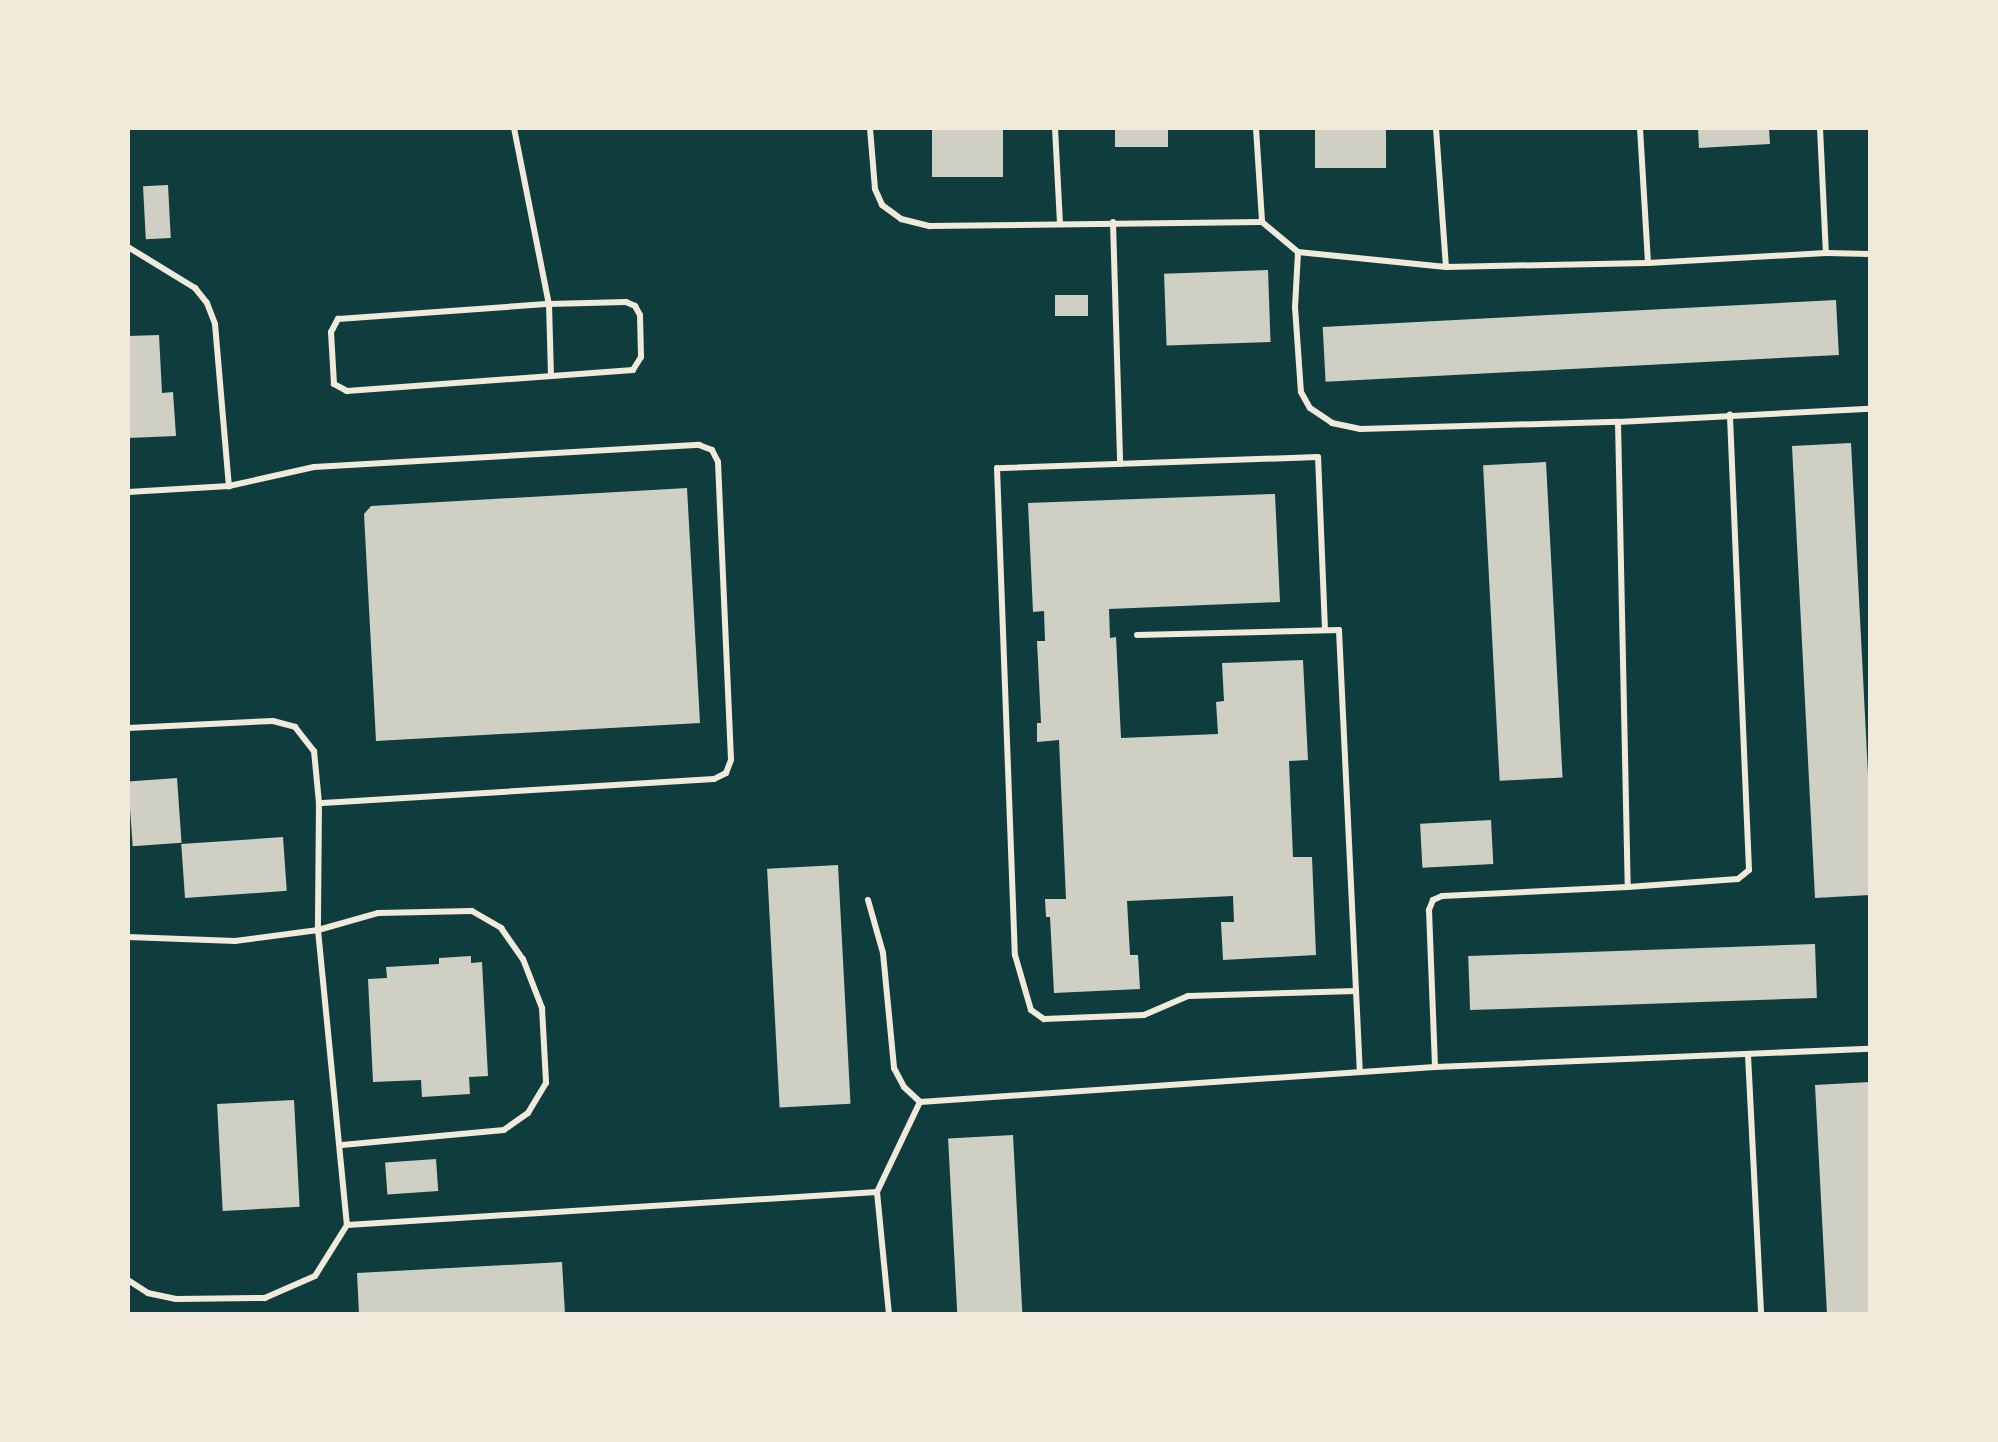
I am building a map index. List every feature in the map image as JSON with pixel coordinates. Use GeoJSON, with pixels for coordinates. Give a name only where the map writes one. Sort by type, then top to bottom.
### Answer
{"type":"FeatureCollection","features":[{"type":"Feature","properties":{"kind":"lane"},"geometry":{"type":"LineString","coordinates":[[514,128],[549,304],[551,374]]}},
{"type":"Feature","properties":{"kind":"lane"},"geometry":{"type":"LineString","coordinates":[[870,128],[875,189],[882,205],[901,219],[930,226],[1060,222],[1262,222],[1298,252],[1446,267],[1870,254]]}},
{"type":"Feature","properties":{"kind":"lane"},"geometry":{"type":"LineString","coordinates":[[1055,128],[1060,222]]}},
{"type":"Feature","properties":{"kind":"lane"},"geometry":{"type":"LineString","coordinates":[[1256,128],[1262,222]]}},
{"type":"Feature","properties":{"kind":"lane"},"geometry":{"type":"LineString","coordinates":[[1436,128],[1446,267]]}},
{"type":"Feature","properties":{"kind":"lane"},"geometry":{"type":"LineString","coordinates":[[1640,128],[1648,263]]}},
{"type":"Feature","properties":{"kind":"lane"},"geometry":{"type":"LineString","coordinates":[[1820,128],[1826,253]]}},
{"type":"Feature","properties":{"kind":"lane"},"geometry":{"type":"LineString","coordinates":[[1113,222],[1120,464]]}},
{"type":"Feature","properties":{"kind":"lane"},"geometry":{"type":"LineString","coordinates":[[128,247],[195,288],[207,303],[215,324],[229,486]]}},
{"type":"Feature","properties":{"kind":"lane"},"geometry":{"type":"LineString","coordinates":[[1298,252],[1295,307],[1301,392],[1310,408],[1332,423],[1360,429],[1618,422],[1870,409]]}},
{"type":"Feature","properties":{"kind":"lane"},"geometry":{"type":"LineString","coordinates":[[631,303],[640,315],[641,343],[640,363],[633,370],[551,374],[342,391],[333,379],[331,332],[334,323],[343,318],[549,304],[631,303]]}},
{"type":"Feature","properties":{"kind":"lane"},"geometry":{"type":"LineString","coordinates":[[1435,1067],[1429,910],[1433,900],[1442,896],[1738,879],[1749,870],[1730,414]]}},
{"type":"Feature","properties":{"kind":"lane"},"geometry":{"type":"LineString","coordinates":[[1618,422],[1628,887]]}},
{"type":"Feature","properties":{"kind":"lane"},"geometry":{"type":"LineString","coordinates":[[128,492],[229,486],[314,467],[699,445],[716,455],[731,760],[726,773],[714,779],[319,803]]}},
{"type":"Feature","properties":{"kind":"lane"},"geometry":{"type":"LineString","coordinates":[[1325,630],[1318,457],[997,468],[1015,955],[1031,1010],[1044,1019],[1144,1015],[1188,996],[1356,991]]}},
{"type":"Feature","properties":{"kind":"lane"},"geometry":{"type":"LineString","coordinates":[[1137,635],[1339,630],[1360,1072]]}},
{"type":"Feature","properties":{"kind":"lane"},"geometry":{"type":"LineString","coordinates":[[128,728],[273,721],[295,727],[314,751],[319,803],[318,930],[342,1145],[347,1225],[315,1276],[265,1298],[176,1299],[148,1293],[128,1280]]}},
{"type":"Feature","properties":{"kind":"lane"},"geometry":{"type":"LineString","coordinates":[[868,900],[883,953],[894,1068],[904,1087],[920,1102],[1435,1067],[1870,1049]]}},
{"type":"Feature","properties":{"kind":"lane"},"geometry":{"type":"LineString","coordinates":[[128,937],[235,941],[318,930],[378,913],[472,911],[501,928],[523,959],[542,1008],[546,1083],[528,1113],[504,1130],[342,1145]]}},
{"type":"Feature","properties":{"kind":"lane"},"geometry":{"type":"LineString","coordinates":[[1748,1055],[1761,1314]]}},
{"type":"Feature","properties":{"kind":"lane"},"geometry":{"type":"LineString","coordinates":[[889,1314],[877,1192],[920,1102]]}},
{"type":"Feature","properties":{"kind":"lane"},"geometry":{"type":"LineString","coordinates":[[347,1225],[877,1192]]}},
{"type":"Feature","properties":{"kind":"building"},"geometry":{"type":"Polygon","coordinates":[[[932,128],[1003,128],[1003,177],[932,177],[932,128]]]}},
{"type":"Feature","properties":{"kind":"building"},"geometry":{"type":"Polygon","coordinates":[[[1115,128],[1168,128],[1168,147],[1115,147],[1115,128]]]}},
{"type":"Feature","properties":{"kind":"building"},"geometry":{"type":"Polygon","coordinates":[[[1315,128],[1386,128],[1386,168],[1315,168],[1315,128]]]}},
{"type":"Feature","properties":{"kind":"building"},"geometry":{"type":"Polygon","coordinates":[[[1698,128],[1769,128],[1770,144],[1699,148],[1698,128]]]}},
{"type":"Feature","properties":{"kind":"building"},"geometry":{"type":"Polygon","coordinates":[[[168,185],[171,238],[146,239],[143,186],[168,185]]]}},
{"type":"Feature","properties":{"kind":"building"},"geometry":{"type":"Polygon","coordinates":[[[1268,270],[1271,342],[1167,346],[1164,274],[1268,270]]]}},
{"type":"Feature","properties":{"kind":"building"},"geometry":{"type":"Polygon","coordinates":[[[1055,295],[1088,295],[1088,316],[1055,316],[1055,295]]]}},
{"type":"Feature","properties":{"kind":"building"},"geometry":{"type":"Polygon","coordinates":[[[1836,300],[1839,355],[1326,382],[1323,327],[1836,300]]]}},
{"type":"Feature","properties":{"kind":"building"},"geometry":{"type":"Polygon","coordinates":[[[159,335],[162,393],[173,392],[176,436],[128,438],[128,336],[159,335]]]}},
{"type":"Feature","properties":{"kind":"building"},"geometry":{"type":"Polygon","coordinates":[[[1851,443],[1870,813],[1870,895],[1815,898],[1792,446],[1851,443]]]}},
{"type":"Feature","properties":{"kind":"building"},"geometry":{"type":"Polygon","coordinates":[[[1546,462],[1563,778],[1500,781],[1483,465],[1546,462]]]}},
{"type":"Feature","properties":{"kind":"building"},"geometry":{"type":"Polygon","coordinates":[[[687,488],[700,723],[376,741],[364,514],[371,506],[687,488]]]}},
{"type":"Feature","properties":{"kind":"building"},"geometry":{"type":"Polygon","coordinates":[[[1275,494],[1280,602],[1109,609],[1110,638],[1116,637],[1121,738],[1218,734],[1216,702],[1224,701],[1222,663],[1303,660],[1308,760],[1289,761],[1293,857],[1312,857],[1316,955],[1223,960],[1221,922],[1234,922],[1233,896],[1127,901],[1130,955],[1138,955],[1140,989],[1054,993],[1050,917],[1046,917],[1045,899],[1066,899],[1059,740],[1037,742],[1037,723],[1041,723],[1037,641],[1045,641],[1044,611],[1033,612],[1028,503],[1275,494]]]}},
{"type":"Feature","properties":{"kind":"building"},"geometry":{"type":"Polygon","coordinates":[[[177,778],[182,843],[133,846],[128,781],[177,778]]]}},
{"type":"Feature","properties":{"kind":"building"},"geometry":{"type":"Polygon","coordinates":[[[1491,820],[1493,864],[1422,868],[1420,824],[1491,820]]]}},
{"type":"Feature","properties":{"kind":"building"},"geometry":{"type":"Polygon","coordinates":[[[283,837],[287,891],[185,898],[181,844],[283,837]]]}},
{"type":"Feature","properties":{"kind":"building"},"geometry":{"type":"Polygon","coordinates":[[[838,865],[851,1104],[780,1107],[767,869],[838,865]]]}},
{"type":"Feature","properties":{"kind":"building"},"geometry":{"type":"Polygon","coordinates":[[[1815,944],[1817,998],[1470,1010],[1468,956],[1815,944]]]}},
{"type":"Feature","properties":{"kind":"building"},"geometry":{"type":"Polygon","coordinates":[[[471,956],[471,963],[482,962],[488,1076],[469,1077],[470,1094],[422,1097],[421,1080],[373,1082],[368,979],[387,978],[386,967],[439,964],[439,958],[471,956]]]}},
{"type":"Feature","properties":{"kind":"building"},"geometry":{"type":"Polygon","coordinates":[[[1870,1082],[1870,1314],[1827,1314],[1815,1085],[1870,1082]]]}},
{"type":"Feature","properties":{"kind":"building"},"geometry":{"type":"Polygon","coordinates":[[[294,1100],[300,1207],[223,1211],[217,1104],[294,1100]]]}},
{"type":"Feature","properties":{"kind":"building"},"geometry":{"type":"Polygon","coordinates":[[[1013,1135],[1022,1314],[957,1314],[948,1138],[1013,1135]]]}},
{"type":"Feature","properties":{"kind":"building"},"geometry":{"type":"Polygon","coordinates":[[[436,1159],[438,1191],[387,1194],[385,1163],[436,1159]]]}},
{"type":"Feature","properties":{"kind":"building"},"geometry":{"type":"Polygon","coordinates":[[[562,1262],[565,1314],[359,1314],[357,1273],[562,1262]]]}}]}
